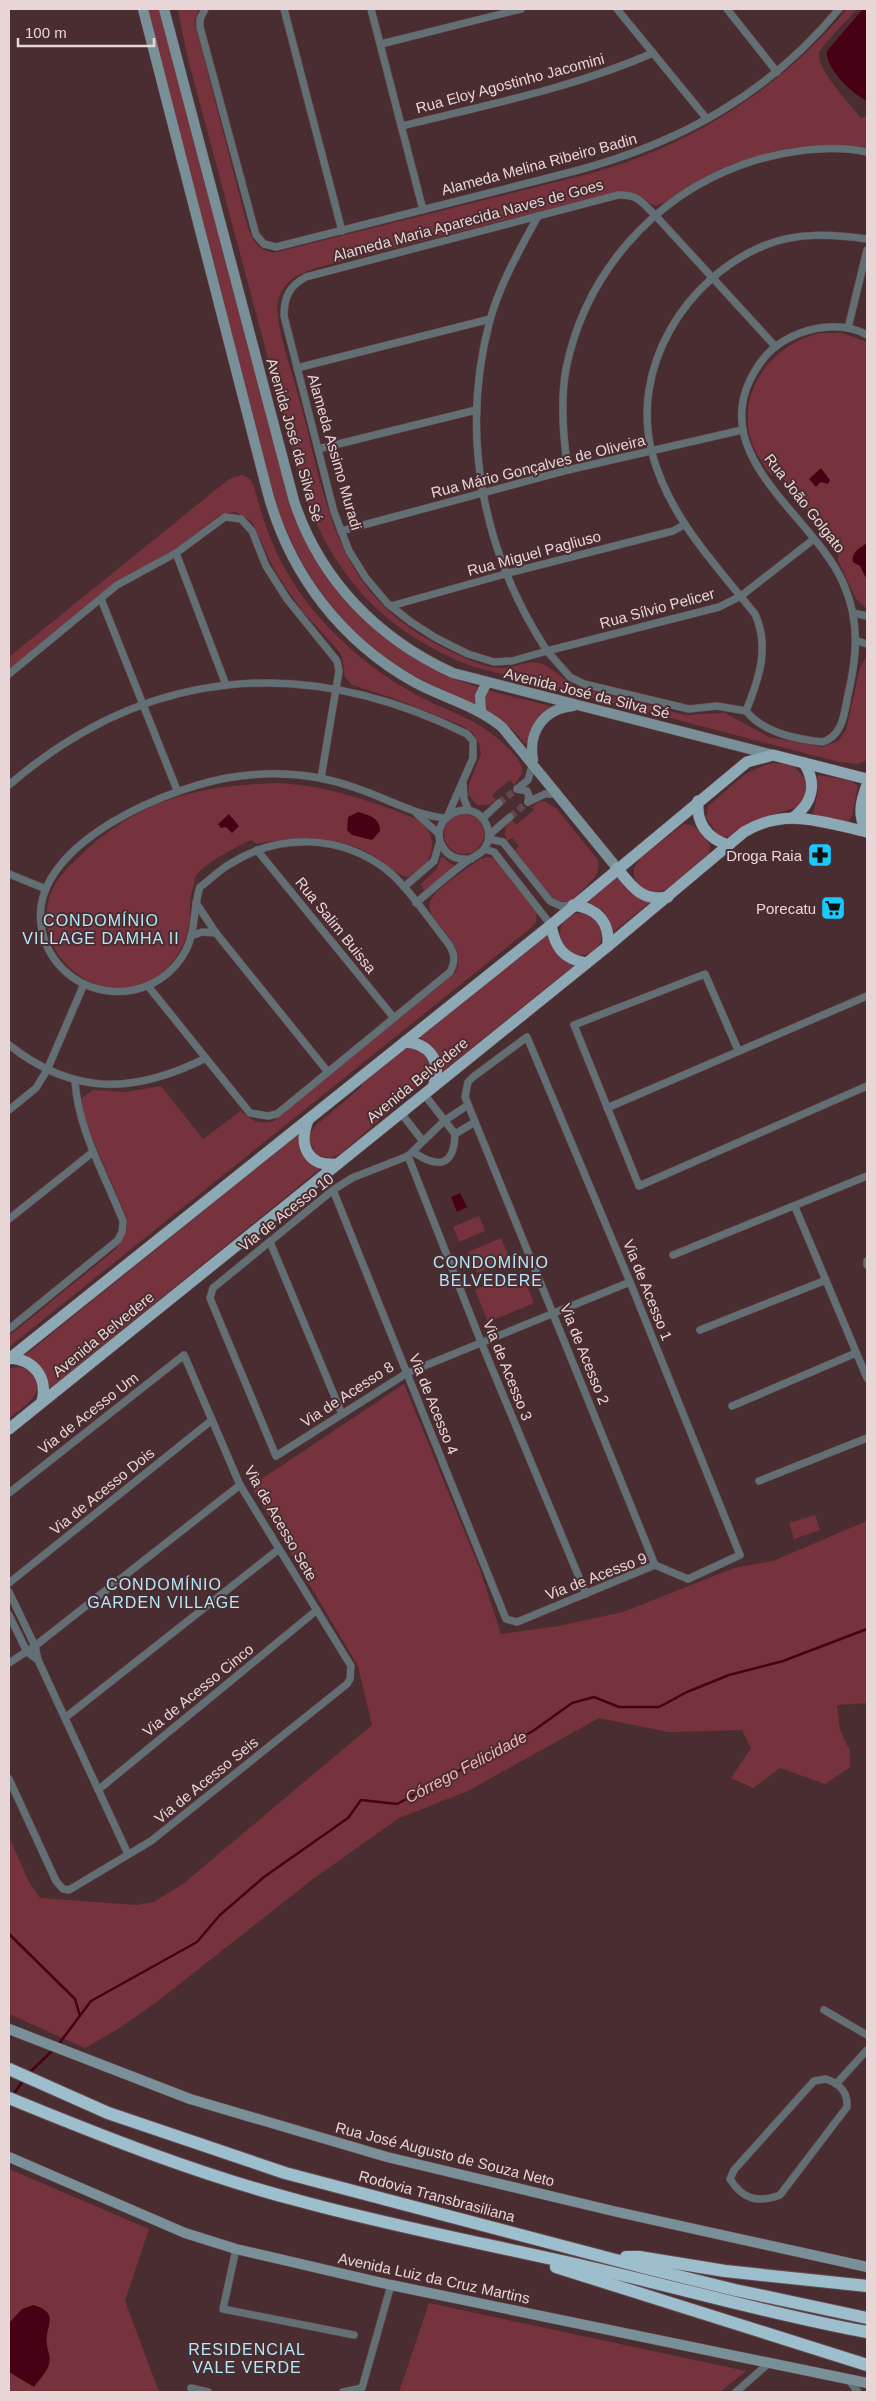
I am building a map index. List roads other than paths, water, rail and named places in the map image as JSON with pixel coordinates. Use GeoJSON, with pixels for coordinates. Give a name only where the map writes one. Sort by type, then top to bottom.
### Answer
{"type":"FeatureCollection","features":[{"type":"Feature","properties":{"kind":"highway","name":"Rodovia Transbrasiliana"},"geometry":{"type":"LineString","coordinates":[[9,2070],[108,2113],[285,2173],[735,2290],[867,2318]]}},
{"type":"Feature","properties":{"kind":"highway"},"geometry":{"type":"LineString","coordinates":[[9,2098],[107,2138],[298,2201],[398,2226],[544,2257],[797,2318],[867,2332]]}},
{"type":"Feature","properties":{"kind":"highway"},"geometry":{"type":"LineString","coordinates":[[544,2257],[557,2268],[867,2365]]}},
{"type":"Feature","properties":{"kind":"highway"},"geometry":{"type":"LineString","coordinates":[[609,2258],[639,2257],[725,2271],[867,2286]]}},
{"type":"Feature","properties":{"kind":"main road"},"geometry":{"type":"LineString","coordinates":[[143,9],[268,494],[286,545],[314,594],[339,624],[396,671],[415,682],[481,712],[502,727],[533,762],[635,890],[645,897],[656,899],[668,897]]}},
{"type":"Feature","properties":{"kind":"main road","name":"Avenida José da Silva Sé"},"geometry":{"type":"LineString","coordinates":[[164,9],[294,502],[307,535],[331,577],[376,625],[423,658],[453,672],[576,706],[773,755]]}},
{"type":"Feature","properties":{"kind":"main road"},"geometry":{"type":"LineString","coordinates":[[481,712],[480,696],[487,682]]}},
{"type":"Feature","properties":{"kind":"main road"},"geometry":{"type":"LineString","coordinates":[[533,762],[531,749],[533,735],[540,722],[550,713],[562,707],[576,706]]}},
{"type":"Feature","properties":{"kind":"main road"},"geometry":{"type":"LineString","coordinates":[[9,1358],[405,1042],[747,762],[773,755],[867,779]]}},
{"type":"Feature","properties":{"kind":"main road"},"geometry":{"type":"LineString","coordinates":[[794,817],[806,806],[812,792],[809,772],[804,763]]}},
{"type":"Feature","properties":{"kind":"main road"},"geometry":{"type":"LineString","coordinates":[[867,785],[860,812],[861,822],[867,832]]}},
{"type":"Feature","properties":{"kind":"main road"},"geometry":{"type":"LineString","coordinates":[[698,801],[698,818],[706,832],[712,838],[728,845]]}},
{"type":"Feature","properties":{"kind":"main road","name":"Avenida Belvedere"},"geometry":{"type":"LineString","coordinates":[[9,1429],[434,1084],[586,964],[744,832],[767,820],[794,817],[867,832]]}},
{"type":"Feature","properties":{"kind":"main road"},"geometry":{"type":"LineString","coordinates":[[573,905],[584,906],[602,917],[609,936],[608,946]]}},
{"type":"Feature","properties":{"kind":"main road"},"geometry":{"type":"LineString","coordinates":[[551,924],[557,947],[564,956],[586,964]]}},
{"type":"Feature","properties":{"kind":"main road"},"geometry":{"type":"LineString","coordinates":[[405,1042],[415,1042],[425,1047],[432,1054],[437,1064],[438,1074],[434,1084]]}},
{"type":"Feature","properties":{"kind":"main road"},"geometry":{"type":"LineString","coordinates":[[308,1120],[303,1139],[305,1148],[310,1156],[328,1165],[337,1164]]}},
{"type":"Feature","properties":{"kind":"main road"},"geometry":{"type":"LineString","coordinates":[[9,1358],[28,1362],[40,1375],[44,1384],[42,1402]]}},
{"type":"Feature","properties":{"kind":"main road","name":"Rua José Augusto de Souza Neto"},"geometry":{"type":"LineString","coordinates":[[9,2028],[66,2052],[190,2099],[387,2157],[612,2211],[867,2266]]}},
{"type":"Feature","properties":{"kind":"main road","name":"Avenida Luiz da Cruz Martins"},"geometry":{"type":"LineString","coordinates":[[9,2157],[185,2233],[236,2249],[391,2285],[867,2383]]}},
{"type":"Feature","properties":{"kind":"street"},"geometry":{"type":"LineString","coordinates":[[284,9],[342,231]]}},
{"type":"Feature","properties":{"kind":"street"},"geometry":{"type":"LineString","coordinates":[[372,9],[423,210]]}},
{"type":"Feature","properties":{"kind":"street"},"geometry":{"type":"LineString","coordinates":[[380,44],[521,9]]}},
{"type":"Feature","properties":{"kind":"street"},"geometry":{"type":"LineString","coordinates":[[617,9],[707,119]]}},
{"type":"Feature","properties":{"kind":"street"},"geometry":{"type":"LineString","coordinates":[[727,9],[777,72]]}},
{"type":"Feature","properties":{"kind":"street","name":"Alameda Melina Ribeiro Badin"},"geometry":{"type":"LineString","coordinates":[[204,10],[200,27],[256,235],[264,244],[276,247],[620,159],[671,138],[707,119],[777,72],[804,48],[838,9]]}},
{"type":"Feature","properties":{"kind":"street","name":"Rua Eloy Agostinho Jacomini"},"geometry":{"type":"LineString","coordinates":[[402,126],[571,83],[611,70],[653,53]]}},
{"type":"Feature","properties":{"kind":"street"},"geometry":{"type":"LineString","coordinates":[[568,470],[562,405],[566,370],[575,335],[589,300],[606,271],[627,243],[655,215],[682,194],[708,179],[762,158],[795,152],[828,150],[867,152]]}},
{"type":"Feature","properties":{"kind":"street","name":"Alameda Maria Aparecida Naves de Goes"},"geometry":{"type":"LineString","coordinates":[[288,292],[295,282],[306,277],[618,195],[628,195],[636,196],[655,215],[774,346]]}},
{"type":"Feature","properties":{"kind":"street"},"geometry":{"type":"LineString","coordinates":[[538,216],[519,252],[490,319],[480,372],[476,410],[482,493],[493,540],[505,574],[528,622],[546,652],[570,677],[584,684],[689,709],[717,706],[746,711],[758,677],[763,652],[762,630],[755,614],[684,525],[662,483],[652,451],[648,422],[649,396],[655,365],[665,338],[679,315],[712,277],[738,258],[764,246],[790,238],[819,235],[867,239]]}},
{"type":"Feature","properties":{"kind":"street"},"geometry":{"type":"LineString","coordinates":[[848,328],[867,250]]}},
{"type":"Feature","properties":{"kind":"street","name":"Alameda Assimo Muradi"},"geometry":{"type":"LineString","coordinates":[[288,292],[284,303],[284,316],[318,450],[341,531],[349,551],[366,578],[392,606],[436,638],[468,654],[494,662],[546,652]]}},
{"type":"Feature","properties":{"kind":"street"},"geometry":{"type":"LineString","coordinates":[[297,368],[490,319]]}},
{"type":"Feature","properties":{"kind":"street"},"geometry":{"type":"LineString","coordinates":[[774,346],[797,334],[829,327],[848,328],[867,335]]}},
{"type":"Feature","properties":{"kind":"street","name":"Rua João Golgato"},"geometry":{"type":"LineString","coordinates":[[746,711],[755,722],[764,728],[811,741],[822,742],[830,739],[838,732],[842,722],[853,677],[858,641],[853,613],[845,586],[834,563],[759,471],[748,451],[742,430],[742,413],[747,388],[758,366],[774,346]]}},
{"type":"Feature","properties":{"kind":"street"},"geometry":{"type":"LineString","coordinates":[[318,450],[476,410]]}},
{"type":"Feature","properties":{"kind":"street","name":"Rua Mário Gonçalves de Oliveira"},"geometry":{"type":"LineString","coordinates":[[341,531],[568,470],[742,430]]}},
{"type":"Feature","properties":{"kind":"street"},"geometry":{"type":"LineString","coordinates":[[9,674],[129,577],[176,553],[225,517],[241,519],[248,524],[266,566],[287,599],[337,661],[339,671],[320,778]]}},
{"type":"Feature","properties":{"kind":"street","name":"Rua Miguel Pagliuso"},"geometry":{"type":"LineString","coordinates":[[392,606],[505,574],[674,531],[684,525]]}},
{"type":"Feature","properties":{"kind":"street","name":"Rua Sílvio Pelicer"},"geometry":{"type":"LineString","coordinates":[[546,652],[719,607],[741,596],[814,538]]}},
{"type":"Feature","properties":{"kind":"street"},"geometry":{"type":"LineString","coordinates":[[176,553],[226,685]]}},
{"type":"Feature","properties":{"kind":"street"},"geometry":{"type":"LineString","coordinates":[[101,599],[177,790]]}},
{"type":"Feature","properties":{"kind":"street"},"geometry":{"type":"LineString","coordinates":[[853,613],[867,616]]}},
{"type":"Feature","properties":{"kind":"street"},"geometry":{"type":"LineString","coordinates":[[858,641],[867,644]]}},
{"type":"Feature","properties":{"kind":"street"},"geometry":{"type":"LineString","coordinates":[[9,785],[33,764],[91,726],[143,704],[170,696],[226,685],[274,682],[336,689],[387,702],[459,730],[467,734],[473,741],[473,758],[446,817],[434,861],[404,888]]}},
{"type":"Feature","properties":{"kind":"street"},"geometry":{"type":"LineString","coordinates":[[533,762],[528,780],[517,789],[523,788],[527,791],[529,796],[528,802],[545,794],[558,794]]}},
{"type":"Feature","properties":{"kind":"street"},"geometry":{"type":"LineString","coordinates":[[148,986],[244,1106],[250,1113],[258,1116],[277,1114],[450,972],[455,963],[455,954],[448,943],[388,871],[365,856],[344,847],[319,842],[291,841],[257,850],[230,864],[200,887],[191,936],[186,949],[176,965],[160,979],[148,986],[130,991],[112,992],[96,989],[84,984],[66,972],[53,957],[45,942],[40,922],[46,889],[58,868],[76,849],[104,827],[154,798],[210,780],[241,775],[280,774],[320,778],[356,787],[419,815],[439,837],[448,854],[463,860],[471,858]]}},
{"type":"Feature","properties":{"kind":"street"},"geometry":{"type":"LineString","coordinates":[[464,781],[464,798],[468,810]]}},
{"type":"Feature","properties":{"kind":"street"},"geometry":{"type":"LineString","coordinates":[[483,818],[499,803]]}},
{"type":"Feature","properties":{"kind":"street"},"geometry":{"type":"LineString","coordinates":[[403,807],[430,816],[446,817],[454,811],[468,810],[483,818],[489,837]]}},
{"type":"Feature","properties":{"kind":"street"},"geometry":{"type":"LineString","coordinates":[[416,903],[484,849],[489,837],[510,817]]}},
{"type":"Feature","properties":{"kind":"street"},"geometry":{"type":"LineString","coordinates":[[489,837],[503,842],[550,901],[561,906],[573,905]]}},
{"type":"Feature","properties":{"kind":"street"},"geometry":{"type":"LineString","coordinates":[[484,849],[494,852],[551,924]]}},
{"type":"Feature","properties":{"kind":"street","name":"Rua Salim Buissa"},"geometry":{"type":"LineString","coordinates":[[257,850],[394,1018]]}},
{"type":"Feature","properties":{"kind":"street"},"geometry":{"type":"LineString","coordinates":[[9,874],[46,889]]}},
{"type":"Feature","properties":{"kind":"street"},"geometry":{"type":"LineString","coordinates":[[196,903],[216,933],[328,1072]]}},
{"type":"Feature","properties":{"kind":"street"},"geometry":{"type":"LineString","coordinates":[[191,936],[202,932],[216,933]]}},
{"type":"Feature","properties":{"kind":"street"},"geometry":{"type":"LineString","coordinates":[[738,1050],[705,974],[574,1025],[639,1186],[867,1086]]}},
{"type":"Feature","properties":{"kind":"street"},"geometry":{"type":"LineString","coordinates":[[9,1110],[36,1088],[47,1070],[84,984]]}},
{"type":"Feature","properties":{"kind":"street"},"geometry":{"type":"LineString","coordinates":[[607,1108],[867,996]]}},
{"type":"Feature","properties":{"kind":"street","name":"Via de Acesso 2"},"geometry":{"type":"LineString","coordinates":[[526,1037],[473,1077],[468,1082],[465,1097],[655,1565]]}},
{"type":"Feature","properties":{"kind":"street","name":"Via de Acesso 1"},"geometry":{"type":"LineString","coordinates":[[526,1037],[630,1282],[740,1555]]}},
{"type":"Feature","properties":{"kind":"street"},"geometry":{"type":"LineString","coordinates":[[9,1045],[47,1070],[74,1081],[121,1084],[151,1080],[177,1072],[206,1058]]}},
{"type":"Feature","properties":{"kind":"street"},"geometry":{"type":"LineString","coordinates":[[9,1329],[113,1244],[122,1232],[123,1221],[93,1152],[76,1103],[74,1081]]}},
{"type":"Feature","properties":{"kind":"street"},"geometry":{"type":"LineString","coordinates":[[424,1094],[444,1121],[455,1134],[455,1150],[448,1159],[438,1163],[427,1161],[410,1154],[422,1140],[444,1121],[468,1105]]}},
{"type":"Feature","properties":{"kind":"street"},"geometry":{"type":"LineString","coordinates":[[400,1113],[422,1140]]}},
{"type":"Feature","properties":{"kind":"street"},"geometry":{"type":"LineString","coordinates":[[455,1134],[475,1122]]}},
{"type":"Feature","properties":{"kind":"street"},"geometry":{"type":"LineString","coordinates":[[9,1219],[93,1152]]}},
{"type":"Feature","properties":{"kind":"street","name":"Via de Acesso 10"},"geometry":{"type":"LineString","coordinates":[[276,1456],[212,1303],[210,1293],[216,1284],[333,1190],[352,1178],[410,1154]]}},
{"type":"Feature","properties":{"kind":"street","name":"Via de Acesso 3"},"geometry":{"type":"LineString","coordinates":[[410,1154],[481,1342],[586,1594]]}},
{"type":"Feature","properties":{"kind":"street"},"geometry":{"type":"LineString","coordinates":[[673,1255],[795,1207],[867,1176]]}},
{"type":"Feature","properties":{"kind":"street","name":"Via de Acesso 4"},"geometry":{"type":"LineString","coordinates":[[333,1190],[506,1619],[517,1622]]}},
{"type":"Feature","properties":{"kind":"street"},"geometry":{"type":"LineString","coordinates":[[795,1207],[867,1378]]}},
{"type":"Feature","properties":{"kind":"street"},"geometry":{"type":"LineString","coordinates":[[270,1242],[342,1414]]}},
{"type":"Feature","properties":{"kind":"street"},"geometry":{"type":"LineString","coordinates":[[700,1330],[826,1280]]}},
{"type":"Feature","properties":{"kind":"street","name":"Via de Acesso 8"},"geometry":{"type":"LineString","coordinates":[[276,1456],[407,1373],[630,1282]]}},
{"type":"Feature","properties":{"kind":"street"},"geometry":{"type":"LineString","coordinates":[[732,1406],[856,1353]]}},
{"type":"Feature","properties":{"kind":"street","name":"Via de Acesso Sete"},"geometry":{"type":"LineString","coordinates":[[184,1355],[240,1485],[351,1666],[352,1672]]}},
{"type":"Feature","properties":{"kind":"street","name":"Via de Acesso Um"},"geometry":{"type":"LineString","coordinates":[[9,1493],[184,1355]]}},
{"type":"Feature","properties":{"kind":"street","name":"Via de Acesso Dois"},"geometry":{"type":"LineString","coordinates":[[9,1583],[212,1420]]}},
{"type":"Feature","properties":{"kind":"street"},"geometry":{"type":"LineString","coordinates":[[759,1481],[867,1438]]}},
{"type":"Feature","properties":{"kind":"street"},"geometry":{"type":"LineString","coordinates":[[9,1663],[35,1646],[240,1485]]}},
{"type":"Feature","properties":{"kind":"street"},"geometry":{"type":"LineString","coordinates":[[66,1717],[279,1549]]}},
{"type":"Feature","properties":{"kind":"street","name":"Via de Acesso 9"},"geometry":{"type":"LineString","coordinates":[[517,1622],[655,1565],[688,1579],[740,1555]]}},
{"type":"Feature","properties":{"kind":"street"},"geometry":{"type":"LineString","coordinates":[[9,1592],[35,1646],[38,1660],[128,1854]]}},
{"type":"Feature","properties":{"kind":"street","name":"Via de Acesso Cinco"},"geometry":{"type":"LineString","coordinates":[[98,1790],[317,1610]]}},
{"type":"Feature","properties":{"kind":"street"},"geometry":{"type":"LineString","coordinates":[[9,1615],[27,1652],[38,1660]]}},
{"type":"Feature","properties":{"kind":"street","name":"Via de Acesso Seis"},"geometry":{"type":"LineString","coordinates":[[9,1779],[56,1881],[63,1889],[74,1888],[152,1840],[347,1684],[352,1672]]}},
{"type":"Feature","properties":{"kind":"street"},"geometry":{"type":"LineString","coordinates":[[824,2010],[867,2035]]}},
{"type":"Feature","properties":{"kind":"street"},"geometry":{"type":"LineString","coordinates":[[837,2083],[867,2050]]}},
{"type":"Feature","properties":{"kind":"street"},"geometry":{"type":"LineString","coordinates":[[826,2079],[837,2083],[847,2097],[847,2108],[780,2195],[765,2200],[756,2200],[743,2194],[735,2187],[730,2179],[734,2170],[814,2081],[826,2079]]}},
{"type":"Feature","properties":{"kind":"street"},"geometry":{"type":"LineString","coordinates":[[236,2249],[223,2309],[354,2335]]}},
{"type":"Feature","properties":{"kind":"street"},"geometry":{"type":"LineString","coordinates":[[343,2392],[362,2388],[391,2285]]}},
{"type":"Feature","properties":{"kind":"street"},"geometry":{"type":"LineString","coordinates":[[736,2392],[769,2363]]}},
{"type":"Feature","properties":{"kind":"street"},"geometry":{"type":"LineString","coordinates":[[847,2379],[858,2392]]}},
{"type":"Feature","properties":{"kind":"street"},"geometry":{"type":"LineString","coordinates":[[191,2388],[208,2392]]}},
{"type":"Feature","properties":{"kind":"waterway","name":"Córrego Felicidade"},"geometry":{"type":"LineString","coordinates":[[58,2045],[91,2001],[197,1942],[220,1915],[264,1877],[348,1818],[361,1800],[397,1804],[533,1731],[572,1703],[594,1697],[619,1707],[659,1707],[687,1692],[729,1675],[783,1661],[867,1629]]}},
{"type":"Feature","properties":{"kind":"waterway"},"geometry":{"type":"LineString","coordinates":[[9,1934],[75,1999],[80,2016]]}},
{"type":"Feature","properties":{"kind":"waterway","name":"Córrego Felicidade"},"geometry":{"type":"LineString","coordinates":[[29,2073],[54,2049]]}},
{"type":"Feature","properties":{"kind":"waterway","name":"Córrego Felicidade"},"geometry":{"type":"LineString","coordinates":[[13,2095],[24,2079]]}},
{"type":"Feature","properties":{"kind":"tunnel"},"geometry":{"type":"LineString","coordinates":[[499,803],[517,789]]}},
{"type":"Feature","properties":{"kind":"tunnel"},"geometry":{"type":"LineString","coordinates":[[510,817],[528,802]]}},
{"type":"Feature","properties":{"kind":"place","name":"Droga Raia"},"geometry":{"type":"Point","coordinates":[820,855]}},
{"type":"Feature","properties":{"kind":"place","name":"Porecatu"},"geometry":{"type":"Point","coordinates":[833,908]}},
{"type":"Feature","properties":{"kind":"district","name":"CONDOMÍNIO VILLAGE DAMHA II"},"geometry":{"type":"Point","coordinates":[101,929]}},
{"type":"Feature","properties":{"kind":"district","name":"CONDOMÍNIO BELVEDERE"},"geometry":{"type":"Point","coordinates":[491,1271]}},
{"type":"Feature","properties":{"kind":"district","name":"CONDOMÍNIO GARDEN VILLAGE"},"geometry":{"type":"Point","coordinates":[164,1593]}},
{"type":"Feature","properties":{"kind":"district","name":"RESIDENCIAL VALE VERDE"},"geometry":{"type":"Point","coordinates":[247,2358]}}]}
